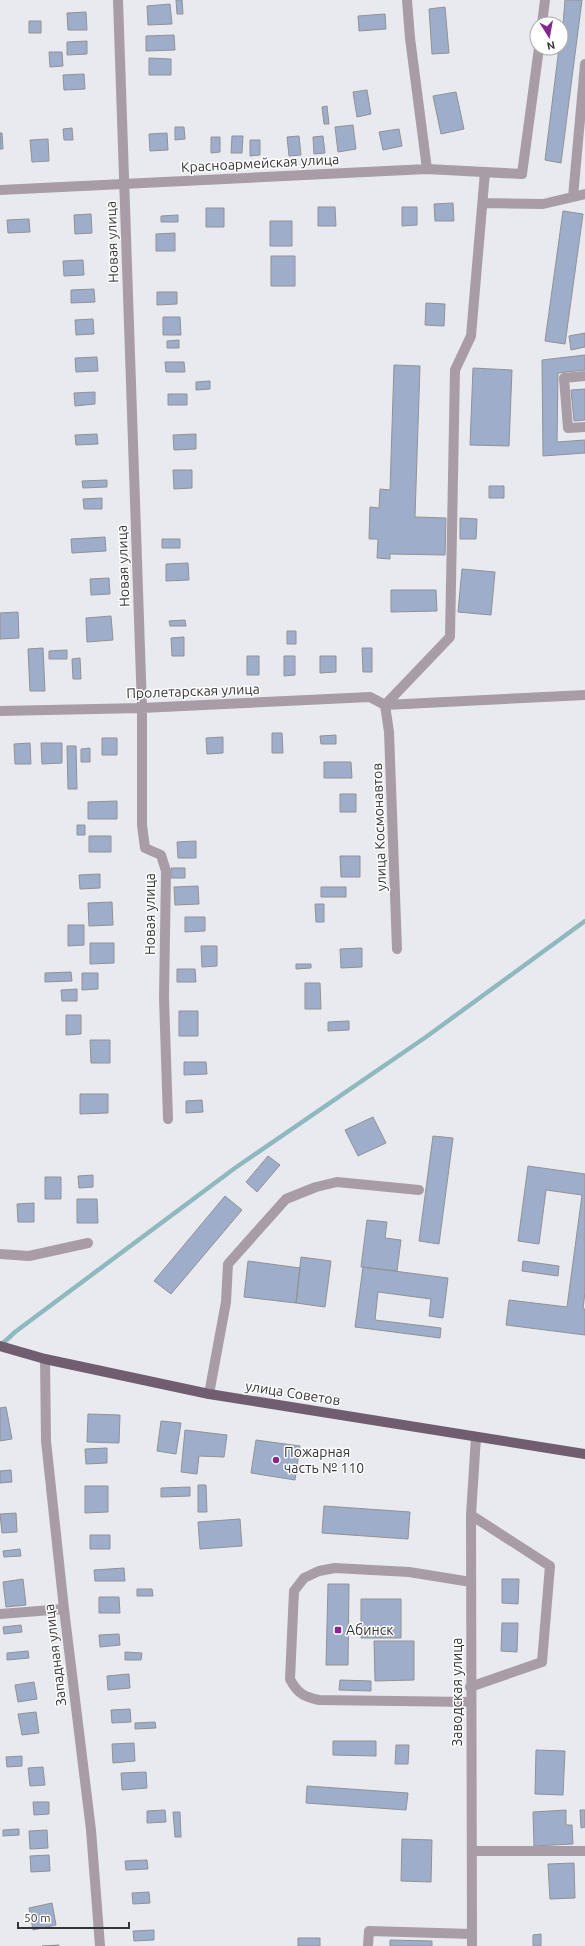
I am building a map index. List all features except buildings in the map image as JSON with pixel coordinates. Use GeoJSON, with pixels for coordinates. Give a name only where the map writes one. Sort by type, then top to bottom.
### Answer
{"type":"FeatureCollection","features":[{"type":"Feature","properties":{"kind":"main road","name":"улица Советов"},"geometry":{"type":"LineString","coordinates":[[0,1346],[46,1359],[209,1394],[585,1454]]}},
{"type":"Feature","properties":{"kind":"street","name":"Новая улица"},"geometry":{"type":"LineString","coordinates":[[118,0],[142,708],[142,825],[145,848],[161,855],[166,871],[164,998],[168,1119]]}},
{"type":"Feature","properties":{"kind":"street"},"geometry":{"type":"LineString","coordinates":[[407,0],[410,38],[427,169]]}},
{"type":"Feature","properties":{"kind":"street"},"geometry":{"type":"LineString","coordinates":[[543,16],[545,0]]}},
{"type":"Feature","properties":{"kind":"street","name":"Красноармейская улица"},"geometry":{"type":"LineString","coordinates":[[0,190],[427,169],[522,174],[538,56]]}},
{"type":"Feature","properties":{"kind":"street"},"geometry":{"type":"LineString","coordinates":[[573,197],[585,64]]}},
{"type":"Feature","properties":{"kind":"street"},"geometry":{"type":"LineString","coordinates":[[385,705],[450,637],[455,370],[471,336],[485,172]]}},
{"type":"Feature","properties":{"kind":"street"},"geometry":{"type":"LineString","coordinates":[[483,203],[543,204],[585,194]]}},
{"type":"Feature","properties":{"kind":"street"},"geometry":{"type":"LineString","coordinates":[[585,376],[564,378],[568,428],[585,427]]}},
{"type":"Feature","properties":{"kind":"street"},"geometry":{"type":"LineString","coordinates":[[385,705],[585,695]]}},
{"type":"Feature","properties":{"kind":"street","name":"Пролетарская улица"},"geometry":{"type":"LineString","coordinates":[[0,711],[142,708],[370,697],[385,705]]}},
{"type":"Feature","properties":{"kind":"street","name":"улица Космонавтов"},"geometry":{"type":"LineString","coordinates":[[385,705],[389,732],[397,949]]}},
{"type":"Feature","properties":{"kind":"street"},"geometry":{"type":"LineString","coordinates":[[209,1394],[226,1302],[228,1264],[286,1199],[316,1187],[337,1182],[418,1190]]}},
{"type":"Feature","properties":{"kind":"street"},"geometry":{"type":"LineString","coordinates":[[0,1254],[29,1256],[88,1244]]}},
{"type":"Feature","properties":{"kind":"street","name":"Западная улица"},"geometry":{"type":"LineString","coordinates":[[46,1359],[46,1441],[64,1609],[91,1830],[100,1946]]}},
{"type":"Feature","properties":{"kind":"street","name":"Заводская улица"},"geometry":{"type":"LineString","coordinates":[[472,1946],[470,1688],[471,1515],[476,1437]]}},
{"type":"Feature","properties":{"kind":"street"},"geometry":{"type":"LineString","coordinates":[[470,1688],[542,1662],[550,1566],[471,1515]]}},
{"type":"Feature","properties":{"kind":"street"},"geometry":{"type":"LineString","coordinates":[[471,1582],[409,1572],[335,1568],[319,1571],[304,1578],[294,1591],[290,1679],[295,1690],[306,1698],[318,1700],[471,1702]]}},
{"type":"Feature","properties":{"kind":"street"},"geometry":{"type":"LineString","coordinates":[[0,1614],[64,1609]]}},
{"type":"Feature","properties":{"kind":"street"},"geometry":{"type":"LineString","coordinates":[[472,1851],[585,1851]]}},
{"type":"Feature","properties":{"kind":"street"},"geometry":{"type":"LineString","coordinates":[[368,1946],[369,1931],[472,1934]]}},
{"type":"Feature","properties":{"kind":"waterway"},"geometry":{"type":"LineString","coordinates":[[1,1345],[15,1332],[235,1168],[426,1037],[585,921]]}},
{"type":"Feature","properties":{"kind":"place","name":"Пожарная часть № 110"},"geometry":{"type":"Point","coordinates":[276,1460]}},
{"type":"Feature","properties":{"kind":"place","name":"Абинск"},"geometry":{"type":"Point","coordinates":[338,1630]}}]}
